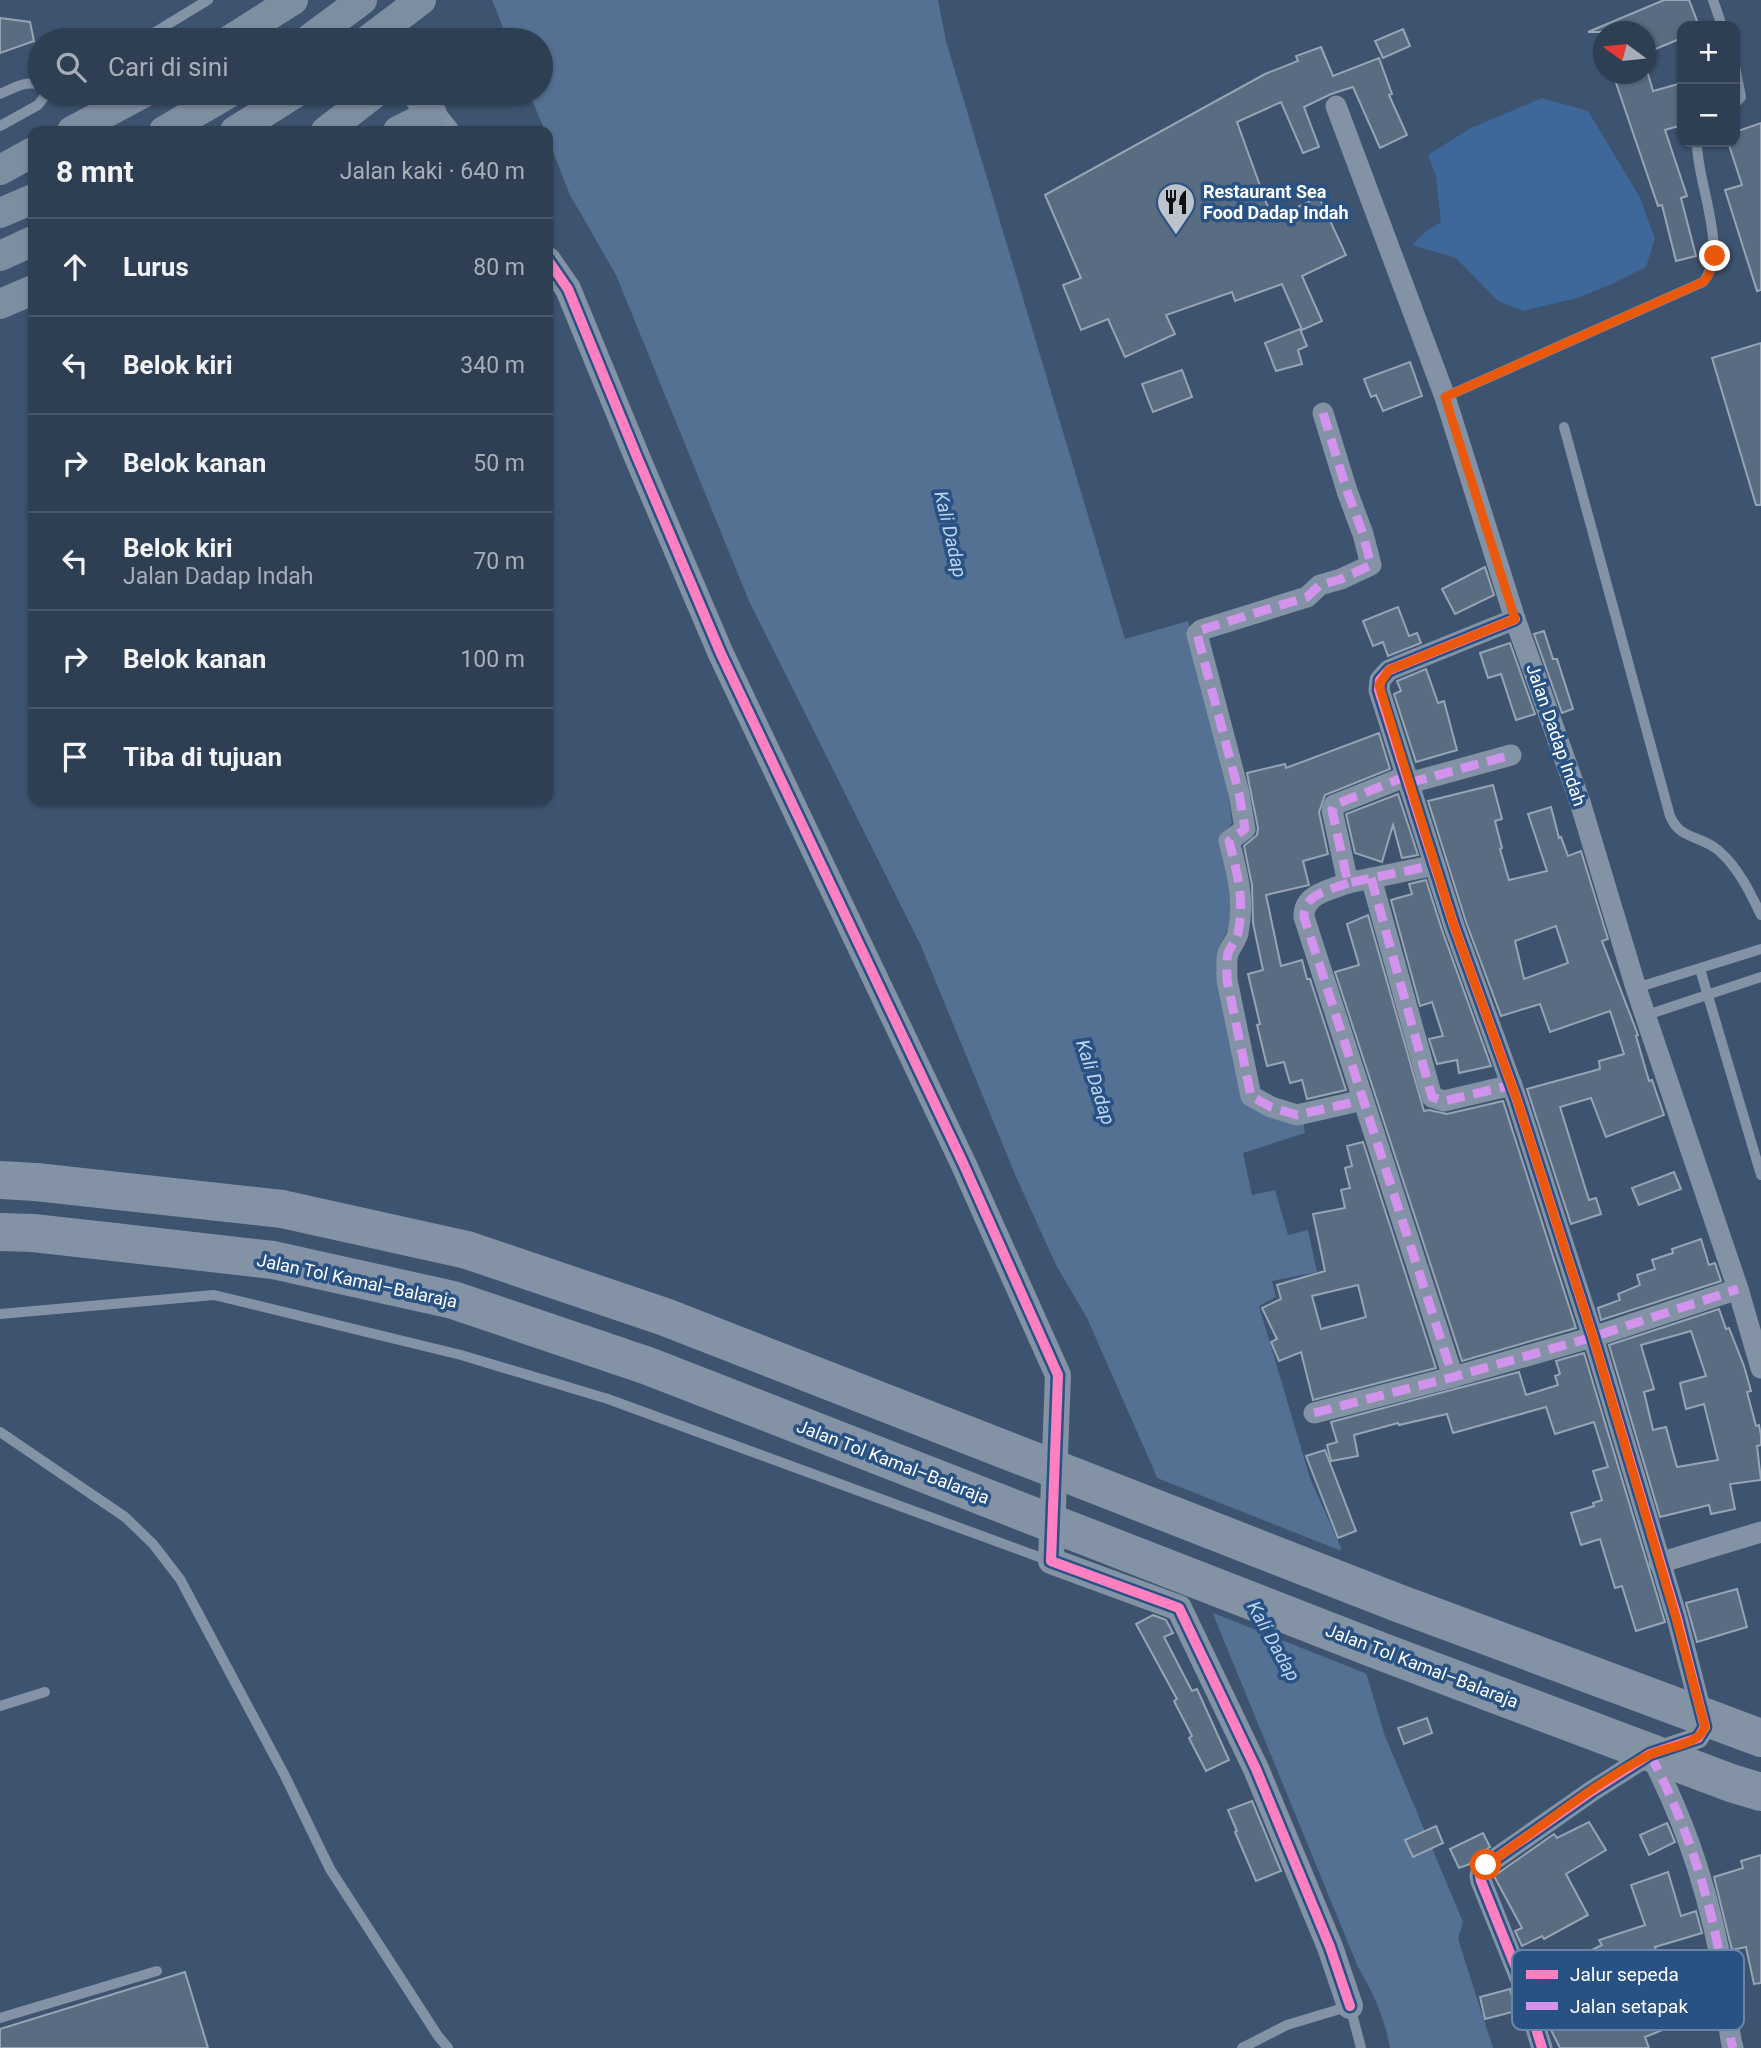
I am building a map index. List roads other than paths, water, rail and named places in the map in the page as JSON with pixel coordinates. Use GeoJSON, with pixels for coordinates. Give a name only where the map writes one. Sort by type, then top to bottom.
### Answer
{"type":"FeatureCollection","features":[{"type":"Feature","properties":{"kind":"highway"},"geometry":{"type":"LineString","coordinates":[[18,1181],[282,1209],[467,1250],[665,1317],[1385,1598],[1761,1738]]}},
{"type":"Feature","properties":{"kind":"highway","name":"Jalan Tol Kamal–Balaraja"},"geometry":{"type":"LineString","coordinates":[[0,1232],[33,1233],[273,1260],[453,1300],[648,1366],[1380,1651],[1761,1792]]}},
{"type":"Feature","properties":{"kind":"main road"},"geometry":{"type":"LineString","coordinates":[[249,28],[293,0]]}},
{"type":"Feature","properties":{"kind":"main road"},"geometry":{"type":"LineString","coordinates":[[344,0],[371,28]]}},
{"type":"Feature","properties":{"kind":"main road"},"geometry":{"type":"LineString","coordinates":[[324,28],[362,0]]}},
{"type":"Feature","properties":{"kind":"main road"},"geometry":{"type":"LineString","coordinates":[[384,28],[421,0]]}},
{"type":"Feature","properties":{"kind":"main road"},"geometry":{"type":"LineString","coordinates":[[81,126],[121,105]]}},
{"type":"Feature","properties":{"kind":"main road"},"geometry":{"type":"LineString","coordinates":[[173,126],[208,105]]}},
{"type":"Feature","properties":{"kind":"main road"},"geometry":{"type":"LineString","coordinates":[[243,126],[276,105]]}},
{"type":"Feature","properties":{"kind":"main road"},"geometry":{"type":"LineString","coordinates":[[332,126],[360,105]]}},
{"type":"Feature","properties":{"kind":"main road"},"geometry":{"type":"LineString","coordinates":[[407,126],[431,113]]}},
{"type":"Feature","properties":{"kind":"main road"},"geometry":{"type":"LineString","coordinates":[[0,170],[28,155]]}},
{"type":"Feature","properties":{"kind":"main road"},"geometry":{"type":"LineString","coordinates":[[0,214],[28,201]]}},
{"type":"Feature","properties":{"kind":"main road"},"geometry":{"type":"LineString","coordinates":[[0,256],[28,243]]}},
{"type":"Feature","properties":{"kind":"main road"},"geometry":{"type":"LineString","coordinates":[[0,304],[28,292]]}},
{"type":"Feature","properties":{"kind":"street","name":"Jalan Dadap Indah"},"geometry":{"type":"LineString","coordinates":[[1336,106],[1445,397],[1515,619],[1580,802],[1636,988],[1738,1289],[1761,1368]]}},
{"type":"Feature","properties":{"kind":"street"},"geometry":{"type":"LineString","coordinates":[[553,267],[568,289],[720,653],[963,1163],[1058,1375],[1051,1561],[1179,1608],[1256,1769],[1330,1947],[1350,2006]]}},
{"type":"Feature","properties":{"kind":"street"},"geometry":{"type":"LineString","coordinates":[[1323,413],[1371,565],[1341,579],[1320,584],[1307,597],[1201,630],[1197,634],[1239,793],[1245,830],[1229,841],[1239,880],[1242,907],[1237,936],[1228,953],[1227,981],[1251,1096],[1272,1107],[1297,1115],[1363,1100]]}},
{"type":"Feature","properties":{"kind":"street"},"geometry":{"type":"LineString","coordinates":[[1512,1958],[1481,1881],[1482,1868],[1650,1754],[1698,1738],[1705,1727],[1593,1337],[1512,1085],[1454,926],[1379,690],[1384,674],[1394,668],[1515,619]]}},
{"type":"Feature","properties":{"kind":"street"},"geometry":{"type":"LineString","coordinates":[[1348,883],[1332,810],[1334,805],[1408,779],[1511,755]]}},
{"type":"Feature","properties":{"kind":"street"},"geometry":{"type":"LineString","coordinates":[[1435,865],[1348,883],[1308,899],[1303,907],[1453,1377]]}},
{"type":"Feature","properties":{"kind":"street"},"geometry":{"type":"LineString","coordinates":[[1371,878],[1432,1097],[1444,1101],[1512,1085]]}},
{"type":"Feature","properties":{"kind":"street"},"geometry":{"type":"LineString","coordinates":[[1314,1413],[1593,1337],[1738,1289]]}},
{"type":"Feature","properties":{"kind":"street"},"geometry":{"type":"LineString","coordinates":[[1659,1563],[1761,1532]]}},
{"type":"Feature","properties":{"kind":"street"},"geometry":{"type":"LineString","coordinates":[[1650,1754],[1674,1800],[1700,1869],[1717,1950]]}},
{"type":"Feature","properties":{"kind":"street"},"geometry":{"type":"LineString","coordinates":[[1536,2030],[1542,2048]]}},
{"type":"Feature","properties":{"kind":"street"},"geometry":{"type":"LineString","coordinates":[[1731,2030],[1733,2048]]}},
{"type":"Feature","properties":{"kind":"lane"},"geometry":{"type":"LineString","coordinates":[[162,28],[208,0]]}},
{"type":"Feature","properties":{"kind":"lane"},"geometry":{"type":"LineString","coordinates":[[1713,0],[1719,21]]}},
{"type":"Feature","properties":{"kind":"lane"},"geometry":{"type":"LineString","coordinates":[[0,94],[20,84],[28,84]]}},
{"type":"Feature","properties":{"kind":"lane"},"geometry":{"type":"LineString","coordinates":[[0,126],[38,105]]}},
{"type":"Feature","properties":{"kind":"lane"},"geometry":{"type":"LineString","coordinates":[[1445,397],[1703,282],[1715,256],[1698,147]]}},
{"type":"Feature","properties":{"kind":"lane"},"geometry":{"type":"LineString","coordinates":[[1564,426],[1674,826],[1681,832],[1711,845],[1725,856],[1748,887],[1761,915]]}},
{"type":"Feature","properties":{"kind":"lane"},"geometry":{"type":"LineString","coordinates":[[1636,988],[1761,949]]}},
{"type":"Feature","properties":{"kind":"lane"},"geometry":{"type":"LineString","coordinates":[[1700,969],[1761,1175]]}},
{"type":"Feature","properties":{"kind":"lane"},"geometry":{"type":"LineString","coordinates":[[1647,1015],[1761,977]]}},
{"type":"Feature","properties":{"kind":"lane"},"geometry":{"type":"LineString","coordinates":[[0,1314],[214,1295],[461,1355],[608,1399],[1051,1561]]}},
{"type":"Feature","properties":{"kind":"lane"},"geometry":{"type":"LineString","coordinates":[[0,1432],[125,1517],[153,1544],[174,1570],[285,1776],[330,1869],[448,2048]]}},
{"type":"Feature","properties":{"kind":"lane"},"geometry":{"type":"LineString","coordinates":[[0,1706],[45,1692]]}},
{"type":"Feature","properties":{"kind":"lane"},"geometry":{"type":"LineString","coordinates":[[0,2018],[157,1971]]}},
{"type":"Feature","properties":{"kind":"lane"},"geometry":{"type":"LineString","coordinates":[[1242,2048],[1287,2025],[1350,2006],[1361,2048]]}},
{"type":"Feature","properties":{"kind":"water","name":"Kali Dadap"},"geometry":{"type":"Polygon","coordinates":[[[492,0],[938,0],[946,41],[1125,639],[1188,621],[1225,764],[1232,823],[1225,833],[1234,918],[1219,947],[1216,971],[1244,1097],[1303,1119],[1305,1133],[1243,1153],[1252,1195],[1275,1190],[1288,1235],[1308,1230],[1317,1272],[1272,1281],[1276,1297],[1259,1306],[1310,1478],[1341,1548],[1331,1589],[1343,1639],[1359,1649],[1385,1736],[1463,1922],[1458,1939],[1493,2048],[1390,2048],[1378,2006],[1358,1967],[1153,1468],[1087,1318],[1056,1265],[1017,1179],[921,946],[749,601],[616,275],[570,195],[553,152],[553,126],[543,126],[534,105],[553,105],[553,28],[503,28],[492,0]]]}},
{"type":"Feature","properties":{"kind":"place","name":"Restaurant Sea Food Dadap Indah"},"geometry":{"type":"Point","coordinates":[1176,236]}}]}
